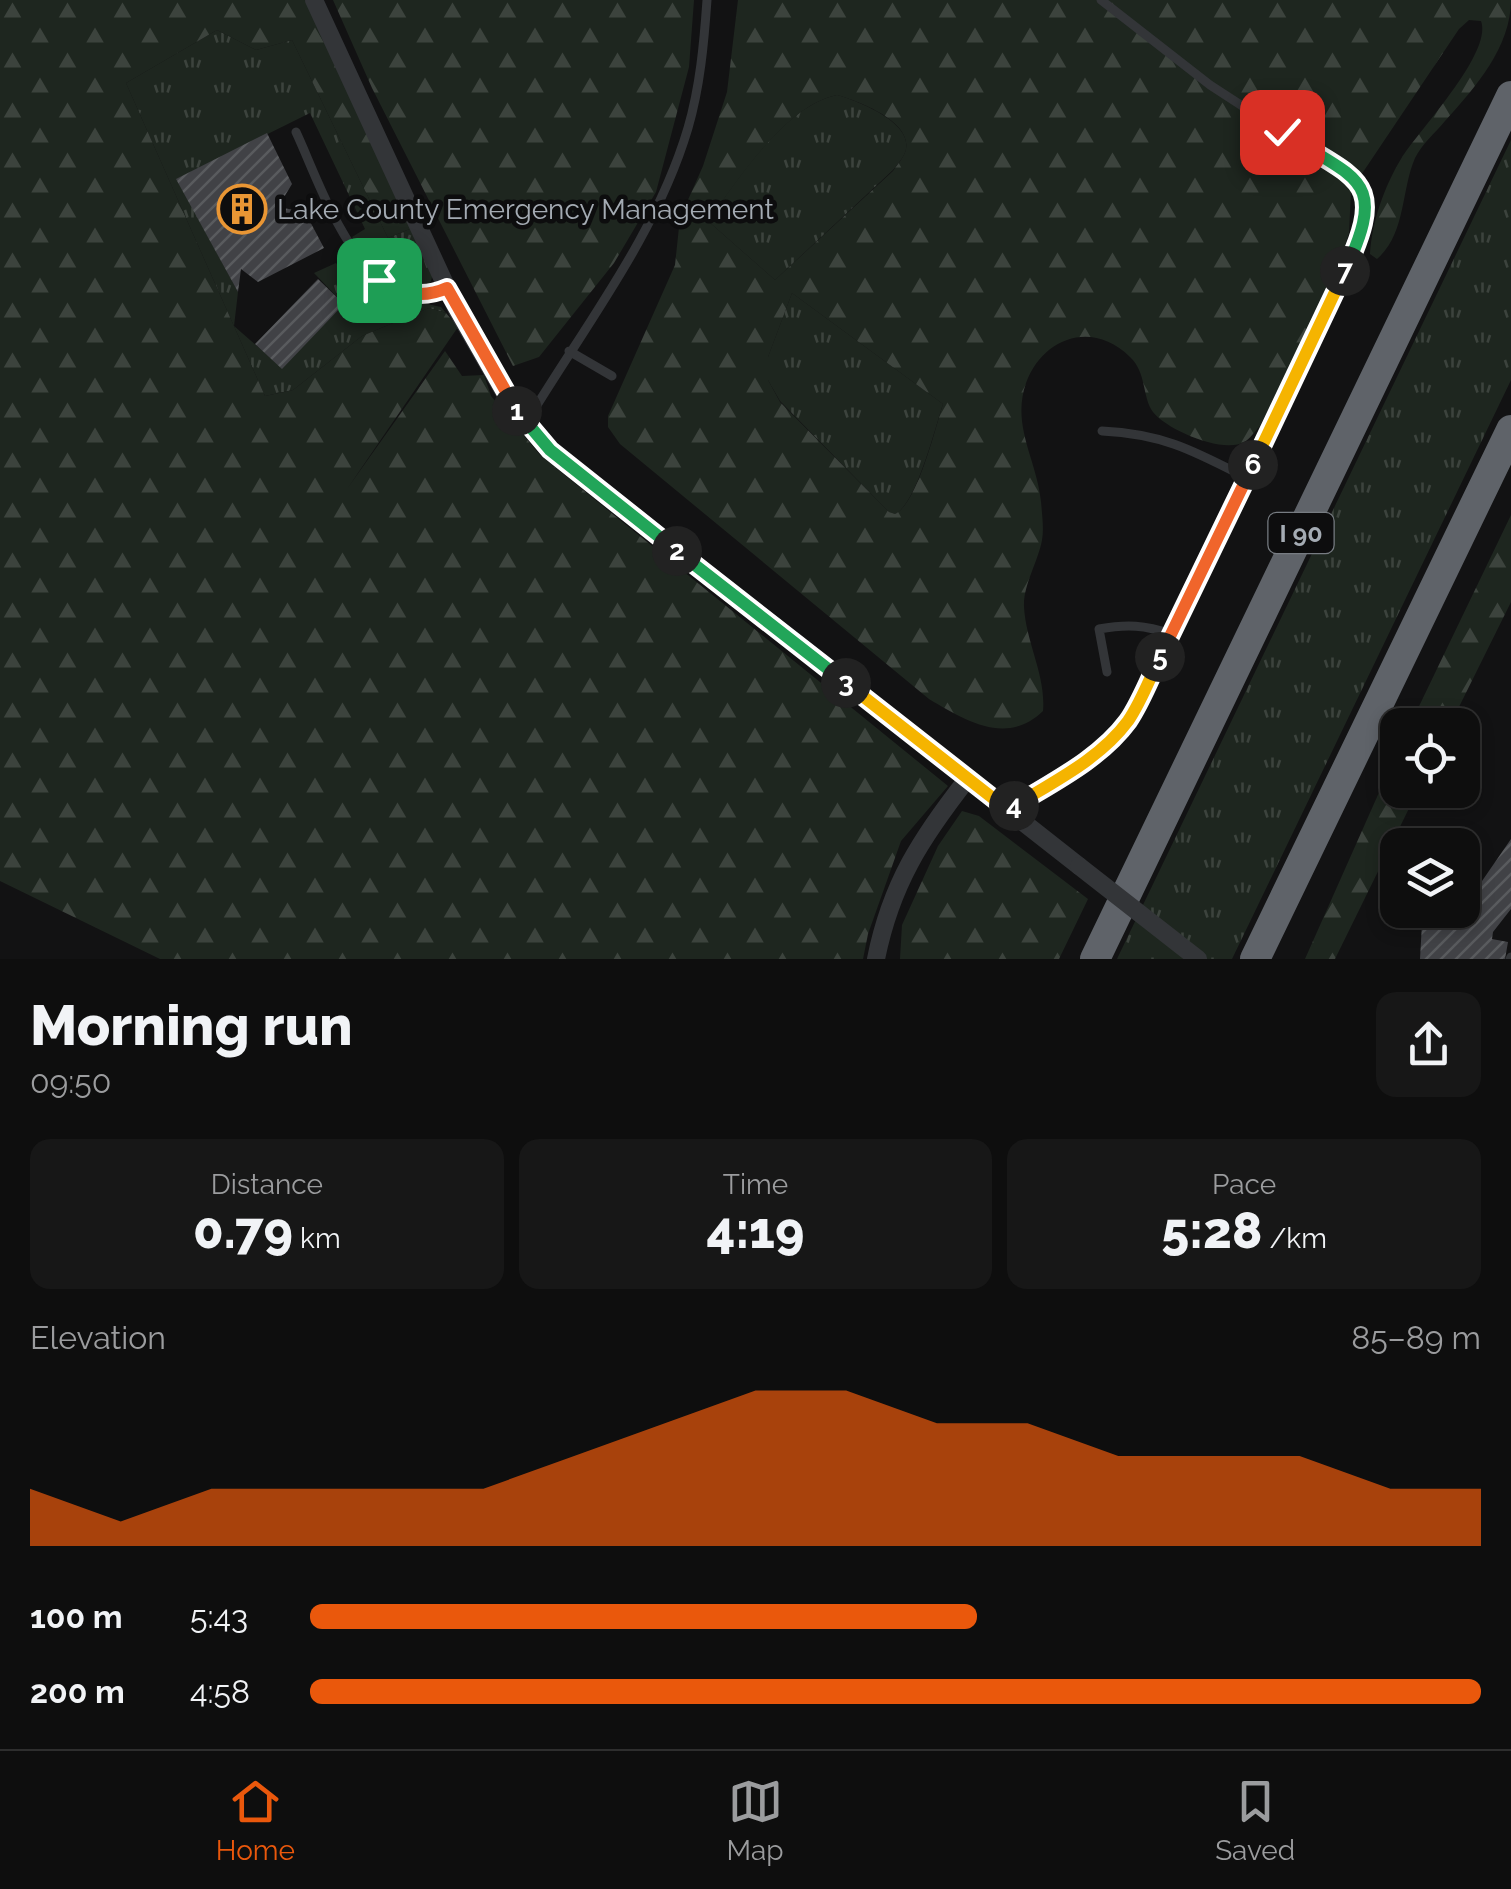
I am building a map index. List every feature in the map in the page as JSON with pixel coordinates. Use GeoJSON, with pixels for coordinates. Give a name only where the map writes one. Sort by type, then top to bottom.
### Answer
{"type":"FeatureCollection","features":[{"type":"Feature","properties":{"kind":"highway","name":"I 90"},"geometry":{"type":"LineString","coordinates":[[1096,959],[1509,104]]}},
{"type":"Feature","properties":{"kind":"highway"},"geometry":{"type":"LineString","coordinates":[[1255,959],[1511,430]]}},
{"type":"Feature","properties":{"kind":"street"},"geometry":{"type":"LineString","coordinates":[[314,0],[447,288],[526,424],[550,450],[1198,959]]}},
{"type":"Feature","properties":{"kind":"street"},"geometry":{"type":"LineString","coordinates":[[876,959],[886,914],[914,850],[968,778]]}},
{"type":"Feature","properties":{"kind":"lane"},"geometry":{"type":"LineString","coordinates":[[526,424],[636,246],[670,179],[688,128],[700,73],[707,0]]}},
{"type":"Feature","properties":{"kind":"lane"},"geometry":{"type":"LineString","coordinates":[[1008,810],[1088,760],[1128,720],[1360,238],[1368,201],[1353,178],[1210,85],[1102,0]]}},
{"type":"Feature","properties":{"kind":"lane"},"geometry":{"type":"LineString","coordinates":[[296,132],[351,248],[367,269],[388,286],[404,292],[428,296],[447,288]]}},
{"type":"Feature","properties":{"kind":"lane"},"geometry":{"type":"LineString","coordinates":[[569,351],[612,376]]}},
{"type":"Feature","properties":{"kind":"lane"},"geometry":{"type":"LineString","coordinates":[[1102,431],[1165,439],[1247,478]]}},
{"type":"Feature","properties":{"kind":"lane"},"geometry":{"type":"LineString","coordinates":[[1106,672],[1099,629],[1129,624],[1171,634]]}},
{"type":"Feature","properties":{"kind":"green space"},"geometry":{"type":"Polygon","coordinates":[[[0,0],[307,0],[412,228],[388,238],[292,40],[256,50],[217,30],[126,83],[265,396],[293,390],[362,336],[429,308],[446,313],[458,327],[347,489],[445,351],[462,376],[484,375],[491,396],[540,455],[948,786],[901,841],[863,959],[160,959],[0,881],[0,0]]]}},
{"type":"Feature","properties":{"kind":"green space"},"geometry":{"type":"Polygon","coordinates":[[[333,0],[694,0],[689,67],[656,192],[614,263],[539,357],[513,366],[372,88],[333,0]]]}},
{"type":"Feature","properties":{"kind":"green space"},"geometry":{"type":"Polygon","coordinates":[[[738,0],[1511,0],[1505,34],[1489,66],[1415,158],[1398,224],[1377,259],[1370,254],[1371,242],[1389,181],[1466,71],[1482,35],[1481,21],[1469,20],[1459,29],[1351,190],[1349,233],[1337,270],[1260,426],[1246,441],[1235,445],[1210,443],[1182,433],[1160,419],[1150,406],[1135,363],[1101,339],[1070,339],[1044,354],[1034,367],[1026,383],[1021,414],[1039,487],[1043,531],[1024,607],[1042,685],[1043,711],[1015,727],[972,722],[929,699],[620,444],[608,427],[608,416],[675,265],[680,218],[703,166],[727,92],[738,0]],[[837,95],[818,102],[782,128],[708,221],[775,280],[893,171],[905,152],[906,139],[892,121],[837,95]],[[792,293],[768,357],[768,380],[780,402],[895,514],[918,481],[943,404],[792,293]]]}},
{"type":"Feature","properties":{"kind":"green space"},"geometry":{"type":"Polygon","coordinates":[[[217,30],[256,50],[292,40],[388,238],[412,228],[433,274],[426,287],[391,277],[352,237],[365,229],[310,113],[177,179],[238,292],[234,326],[282,368],[344,304],[314,273],[336,263],[356,290],[376,305],[384,308],[389,296],[441,307],[446,313],[429,308],[362,336],[293,390],[265,396],[126,83],[217,30]]]}},
{"type":"Feature","properties":{"kind":"green space"},"geometry":{"type":"Polygon","coordinates":[[[837,95],[892,121],[906,139],[905,152],[893,170],[775,280],[708,221],[781,128],[799,113],[837,95]]]}},
{"type":"Feature","properties":{"kind":"green space"},"geometry":{"type":"Polygon","coordinates":[[[1511,140],[1511,380],[1232,959],[1117,959],[1511,140]]]}},
{"type":"Feature","properties":{"kind":"green space"},"geometry":{"type":"Polygon","coordinates":[[[792,293],[943,404],[917,482],[903,508],[895,514],[780,401],[768,380],[768,357],[792,293]]]}},
{"type":"Feature","properties":{"kind":"green space"},"geometry":{"type":"Polygon","coordinates":[[[1511,515],[1511,602],[1458,708],[1418,708],[1511,515]]]}},
{"type":"Feature","properties":{"kind":"green space"},"geometry":{"type":"Polygon","coordinates":[[[1380,790],[1380,808],[1409,808],[1399,828],[1380,828],[1380,867],[1335,959],[1305,959],[1380,790]]]}},
{"type":"Feature","properties":{"kind":"green space"},"geometry":{"type":"Polygon","coordinates":[[[962,811],[979,816],[1088,899],[1059,959],[900,959],[902,925],[938,846],[962,811]]]}},
{"type":"Feature","properties":{"kind":"building","name":"Lake County Emergency Management"},"geometry":{"type":"Polygon","coordinates":[[[267,133],[292,184],[278,207],[305,212],[324,248],[258,282],[241,269],[238,292],[176,179],[267,133]]]}},
{"type":"Feature","properties":{"kind":"building"},"geometry":{"type":"Polygon","coordinates":[[[318,279],[344,304],[282,369],[255,344],[318,279]]]}},
{"type":"Feature","properties":{"kind":"building"},"geometry":{"type":"Polygon","coordinates":[[[1511,839],[1511,909],[1492,939],[1508,942],[1505,959],[1420,959],[1422,928],[1480,928],[1480,884],[1511,839]]]}},
{"type":"Feature","properties":{"kind":"place","name":"Lake County Emergency Management"},"geometry":{"type":"Point","coordinates":[242,209]}},
{"type":"Feature","properties":{"kind":"route"},"geometry":{"type":"LineString","coordinates":[[379,280],[418,295],[428,296],[447,288],[507,397],[550,450],[1008,810],[1088,760],[1128,720],[1360,238],[1368,201],[1363,189],[1353,178],[1282,132]]}}]}
